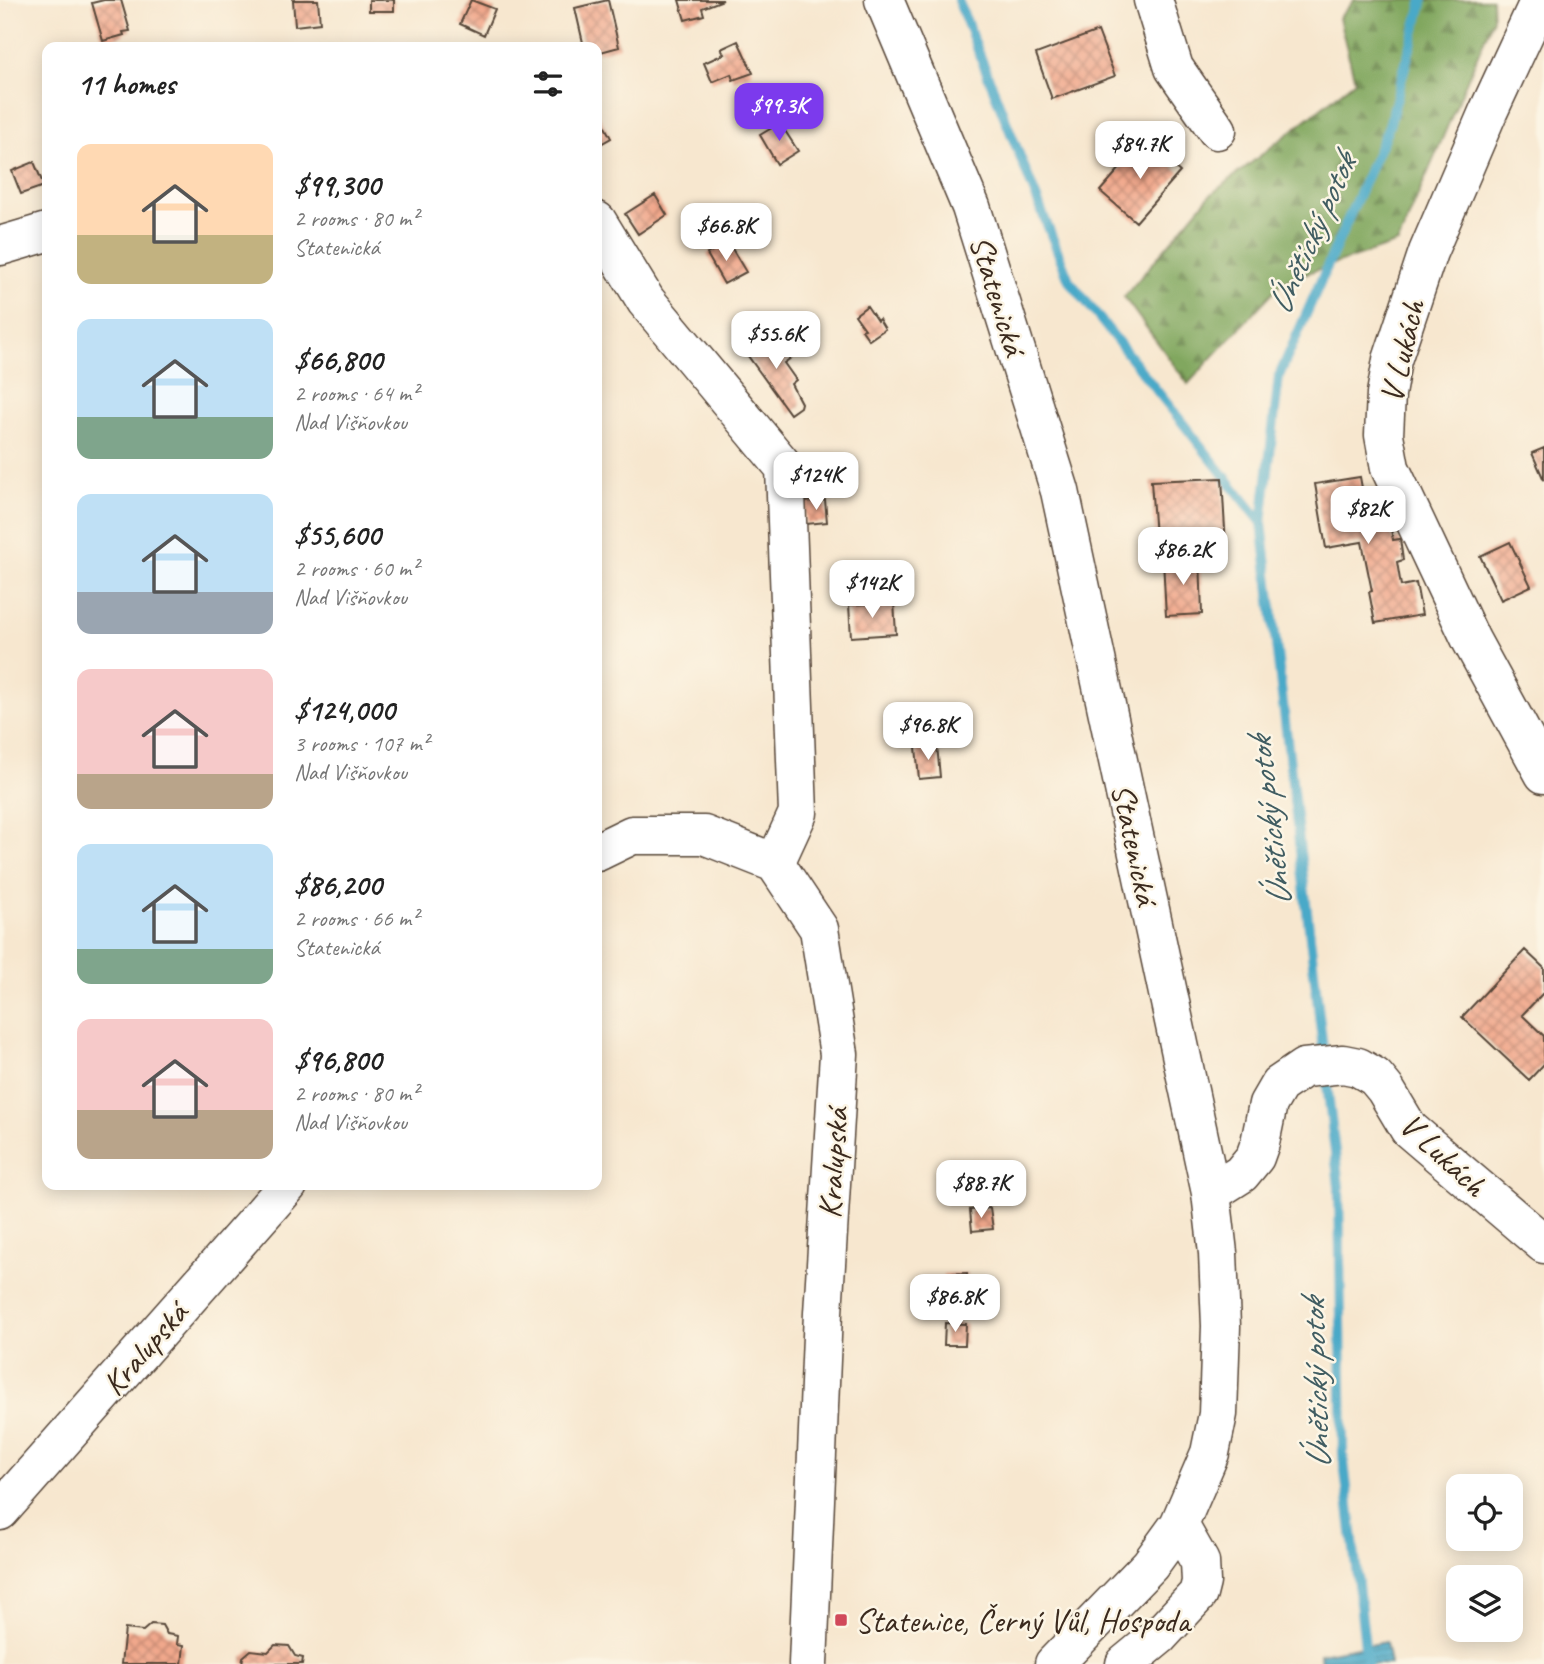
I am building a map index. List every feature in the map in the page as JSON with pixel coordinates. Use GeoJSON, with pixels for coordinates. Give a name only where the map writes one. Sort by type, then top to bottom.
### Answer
{"type":"FeatureCollection","features":[{"type":"Feature","properties":{"kind":"street","name":"Statenická"},"geometry":{"type":"LineString","coordinates":[[884,0],[971,207],[1060,491],[1211,1193],[1218,1253],[1221,1314],[1218,1414],[1210,1453],[1179,1525],[1150,1565],[1055,1664]]}},
{"type":"Feature","properties":{"kind":"street"},"geometry":{"type":"LineString","coordinates":[[1153,0],[1174,68],[1217,130]]}},
{"type":"Feature","properties":{"kind":"street","name":"V Lukách"},"geometry":{"type":"LineString","coordinates":[[1540,0],[1488,111],[1428,252],[1392,360],[1386,394],[1384,435],[1390,468],[1471,640],[1544,774]]}},
{"type":"Feature","properties":{"kind":"street"},"geometry":{"type":"LineString","coordinates":[[602,229],[646,301],[785,468],[798,813],[775,863],[704,835],[632,835],[602,850]]}},
{"type":"Feature","properties":{"kind":"street"},"geometry":{"type":"LineString","coordinates":[[0,246],[42,233]]}},
{"type":"Feature","properties":{"kind":"street","name":"Kralupská"},"geometry":{"type":"LineString","coordinates":[[775,863],[819,929],[839,1054],[823,1313],[808,1664]]}},
{"type":"Feature","properties":{"kind":"street","name":"V Lukách"},"geometry":{"type":"LineString","coordinates":[[1211,1193],[1241,1174],[1255,1157],[1268,1104],[1279,1085],[1304,1068],[1343,1064],[1375,1077],[1409,1129],[1544,1244]]}},
{"type":"Feature","properties":{"kind":"street","name":"Kralupská"},"geometry":{"type":"LineString","coordinates":[[0,1511],[284,1190]]}},
{"type":"Feature","properties":{"kind":"street"},"geometry":{"type":"LineString","coordinates":[[1125,1664],[1159,1636],[1198,1594],[1201,1582],[1200,1562],[1179,1525]]}},
{"type":"Feature","properties":{"kind":"green space"},"geometry":{"type":"Polygon","coordinates":[[[1354,0],[1492,0],[1493,19],[1398,243],[1283,281],[1188,384],[1124,297],[1209,196],[1355,81],[1339,18],[1354,0]]]}},
{"type":"Feature","properties":{"kind":"water"},"geometry":{"type":"Polygon","coordinates":[[[1386,1642],[1390,1664],[1321,1664],[1320,1654],[1386,1642]]]}},
{"type":"Feature","properties":{"kind":"building"},"geometry":{"type":"Polygon","coordinates":[[[121,0],[130,31],[103,41],[92,3],[121,0]]]}},
{"type":"Feature","properties":{"kind":"building"},"geometry":{"type":"Polygon","coordinates":[[[293,0],[318,0],[320,23],[295,26],[293,0]]]}},
{"type":"Feature","properties":{"kind":"building"},"geometry":{"type":"Polygon","coordinates":[[[369,0],[394,0],[394,11],[369,11],[369,0]]]}},
{"type":"Feature","properties":{"kind":"building"},"geometry":{"type":"Polygon","coordinates":[[[471,0],[495,9],[484,35],[460,24],[471,0]]]}},
{"type":"Feature","properties":{"kind":"building"},"geometry":{"type":"Polygon","coordinates":[[[608,0],[619,47],[602,52],[602,42],[583,42],[575,8],[608,0]]]}},
{"type":"Feature","properties":{"kind":"building"},"geometry":{"type":"Polygon","coordinates":[[[679,0],[723,0],[702,8],[704,15],[685,20],[679,0]]]}},
{"type":"Feature","properties":{"kind":"building"},"geometry":{"type":"Polygon","coordinates":[[[1098,31],[1115,76],[1052,99],[1036,54],[1098,31]]]}},
{"type":"Feature","properties":{"kind":"building"},"geometry":{"type":"Polygon","coordinates":[[[738,41],[753,73],[733,80],[731,74],[712,82],[704,63],[724,54],[721,49],[738,41]]]}},
{"type":"Feature","properties":{"kind":"building"},"geometry":{"type":"Polygon","coordinates":[[[602,121],[611,138],[602,143],[602,121]]]}},
{"type":"Feature","properties":{"kind":"building"},"geometry":{"type":"Polygon","coordinates":[[[780,123],[798,151],[777,164],[760,135],[780,123]]]}},
{"type":"Feature","properties":{"kind":"building"},"geometry":{"type":"Polygon","coordinates":[[[1144,141],[1180,172],[1136,222],[1100,191],[1144,141]]]}},
{"type":"Feature","properties":{"kind":"building"},"geometry":{"type":"Polygon","coordinates":[[[34,162],[42,187],[21,194],[12,171],[34,162]]]}},
{"type":"Feature","properties":{"kind":"building"},"geometry":{"type":"Polygon","coordinates":[[[655,195],[667,215],[638,234],[625,214],[655,195]]]}},
{"type":"Feature","properties":{"kind":"building"},"geometry":{"type":"Polygon","coordinates":[[[728,242],[746,272],[724,284],[707,254],[728,242]]]}},
{"type":"Feature","properties":{"kind":"building"},"geometry":{"type":"Polygon","coordinates":[[[867,306],[885,329],[869,340],[855,315],[867,306]]]}},
{"type":"Feature","properties":{"kind":"building"},"geometry":{"type":"Polygon","coordinates":[[[760,336],[766,344],[775,337],[791,358],[784,363],[796,380],[791,384],[801,403],[800,407],[790,414],[748,356],[756,351],[750,343],[760,336]]]}},
{"type":"Feature","properties":{"kind":"building"},"geometry":{"type":"Polygon","coordinates":[[[1544,448],[1544,480],[1532,453],[1544,448]]]}},
{"type":"Feature","properties":{"kind":"building"},"geometry":{"type":"Polygon","coordinates":[[[1360,477],[1366,510],[1387,507],[1393,540],[1400,539],[1403,560],[1397,562],[1401,586],[1416,583],[1422,615],[1375,623],[1369,592],[1372,591],[1362,542],[1326,548],[1315,484],[1360,477]]]}},
{"type":"Feature","properties":{"kind":"building"},"geometry":{"type":"Polygon","coordinates":[[[1222,478],[1226,547],[1156,551],[1151,481],[1222,478]]]}},
{"type":"Feature","properties":{"kind":"building"},"geometry":{"type":"Polygon","coordinates":[[[825,500],[827,522],[806,524],[804,502],[825,500]]]}},
{"type":"Feature","properties":{"kind":"building"},"geometry":{"type":"Polygon","coordinates":[[[1510,542],[1531,586],[1501,600],[1480,556],[1510,542]]]}},
{"type":"Feature","properties":{"kind":"building"},"geometry":{"type":"Polygon","coordinates":[[[1200,558],[1202,614],[1166,616],[1163,560],[1200,558]]]}},
{"type":"Feature","properties":{"kind":"building"},"geometry":{"type":"Polygon","coordinates":[[[894,602],[896,634],[851,637],[849,605],[894,602]]]}},
{"type":"Feature","properties":{"kind":"building"},"geometry":{"type":"Polygon","coordinates":[[[937,745],[940,777],[919,779],[916,747],[937,745]]]}},
{"type":"Feature","properties":{"kind":"building"},"geometry":{"type":"Polygon","coordinates":[[[1525,950],[1544,968],[1544,992],[1522,1015],[1544,1036],[1544,1064],[1529,1080],[1462,1017],[1525,950]]]}},
{"type":"Feature","properties":{"kind":"building"},"geometry":{"type":"Polygon","coordinates":[[[990,1208],[993,1229],[972,1231],[970,1210],[990,1208]]]}},
{"type":"Feature","properties":{"kind":"building"},"geometry":{"type":"Polygon","coordinates":[[[967,1273],[967,1285],[956,1285],[957,1300],[944,1300],[943,1274],[967,1273]]]}},
{"type":"Feature","properties":{"kind":"building"},"geometry":{"type":"Polygon","coordinates":[[[945,1323],[966,1324],[965,1345],[944,1345],[945,1323]]]}},
{"type":"Feature","properties":{"kind":"building"},"geometry":{"type":"Polygon","coordinates":[[[151,1624],[162,1625],[167,1634],[178,1636],[177,1644],[184,1645],[182,1664],[121,1664],[125,1629],[143,1631],[151,1624]]]}},
{"type":"Feature","properties":{"kind":"building"},"geometry":{"type":"Polygon","coordinates":[[[275,1645],[289,1646],[295,1656],[303,1658],[302,1664],[242,1664],[243,1657],[251,1650],[268,1652],[275,1645]]]}},
{"type":"Feature","properties":{"kind":"waterway"},"geometry":{"type":"LineString","coordinates":[[958,0],[1069,280],[1262,523]]}},
{"type":"Feature","properties":{"kind":"waterway","name":"Únětický potok"},"geometry":{"type":"LineString","coordinates":[[1367,1664],[1343,1453],[1339,1187],[1262,523],[1279,376],[1389,126],[1423,0]]}},
{"type":"Feature","properties":{"kind":"place","name":"Statenice, Černý Vůl, Hospoda"},"geometry":{"type":"Point","coordinates":[841,1620]}}]}
